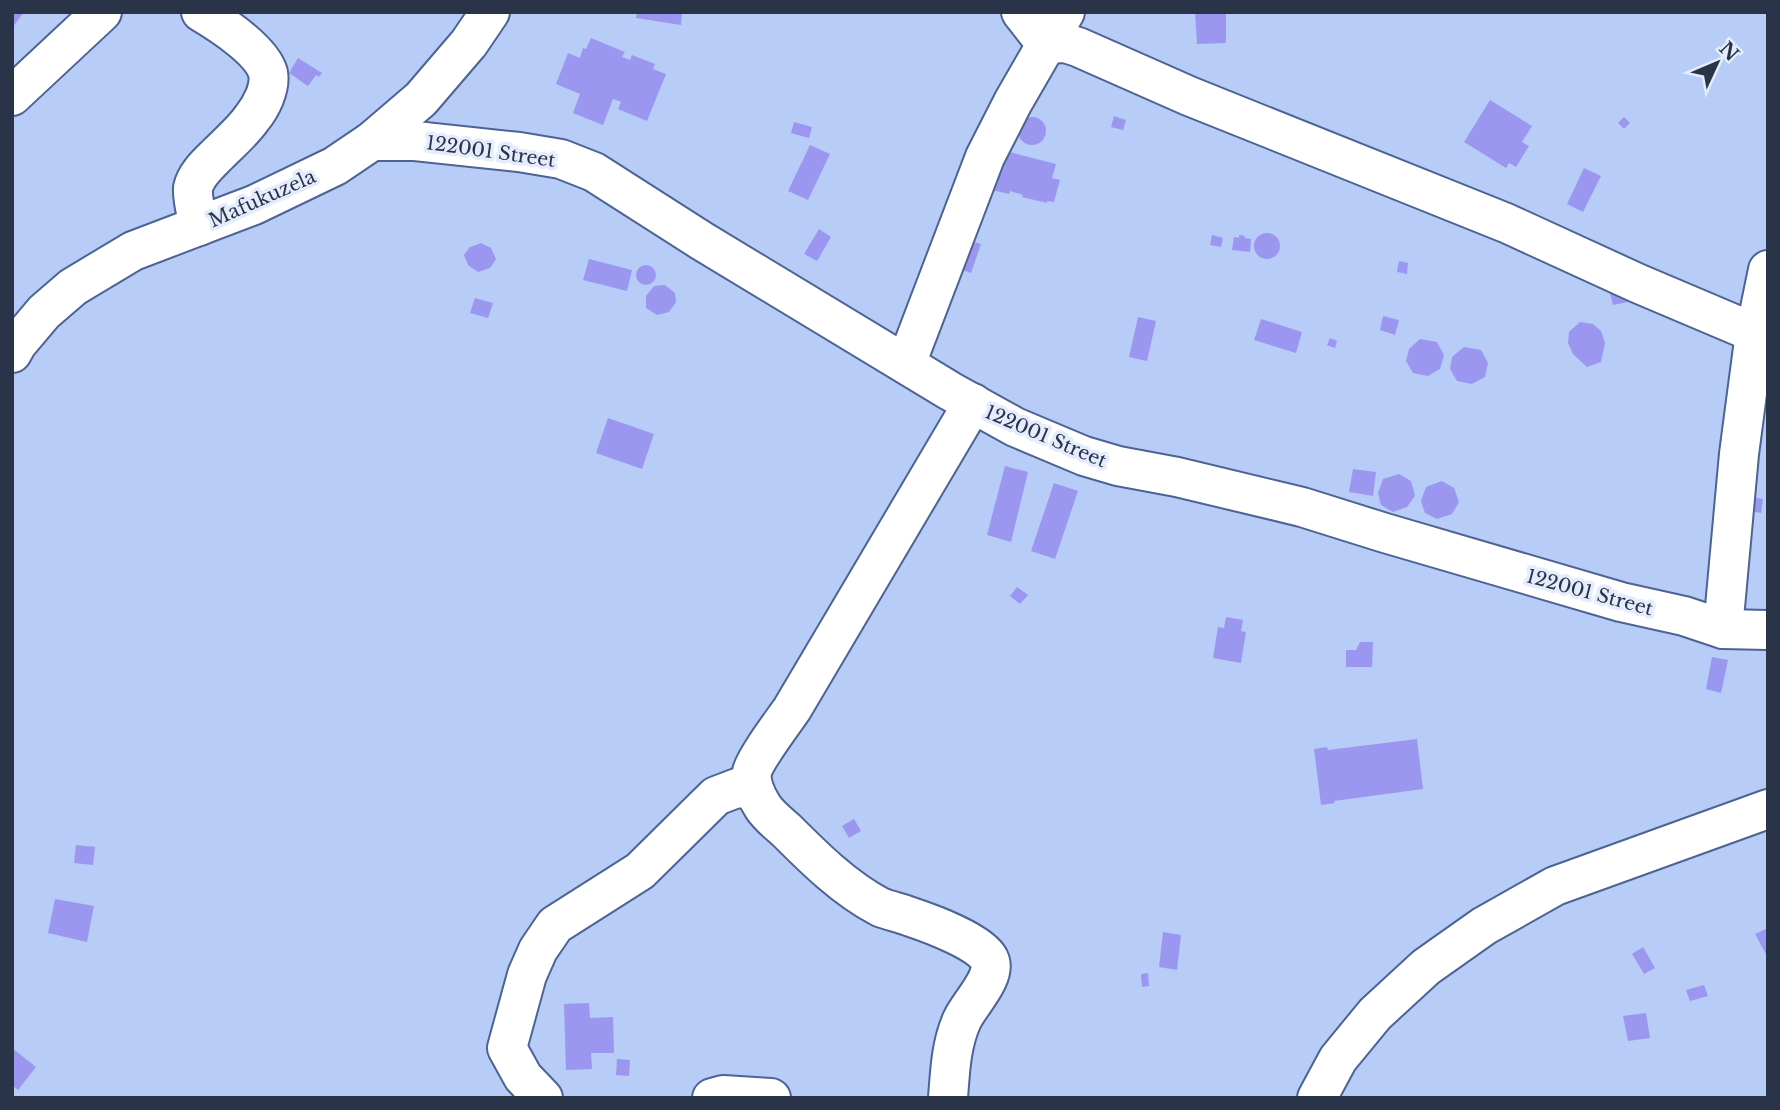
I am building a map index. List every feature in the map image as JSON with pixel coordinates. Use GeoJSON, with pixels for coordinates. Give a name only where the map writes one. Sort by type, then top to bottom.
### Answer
{"type":"FeatureCollection","features":[{"type":"Feature","properties":{"kind":"street"},"geometry":{"type":"LineString","coordinates":[[12,96],[102,12]]}},
{"type":"Feature","properties":{"kind":"street"},"geometry":{"type":"LineString","coordinates":[[199,226],[193,189],[198,178],[253,118],[267,92],[268,78],[261,60],[245,41],[201,12]]}},
{"type":"Feature","properties":{"kind":"street","name":"Mafukuzela"},"geometry":{"type":"LineString","coordinates":[[12,353],[44,312],[73,287],[133,251],[254,205],[335,166],[372,141],[421,99],[469,43],[490,12]]}},
{"type":"Feature","properties":{"kind":"street"},"geometry":{"type":"LineString","coordinates":[[1021,12],[1046,44]]}},
{"type":"Feature","properties":{"kind":"street"},"geometry":{"type":"LineString","coordinates":[[905,363],[985,157],[1066,12]]}},
{"type":"Feature","properties":{"kind":"street"},"geometry":{"type":"LineString","coordinates":[[1046,44],[1065,43],[1098,55],[1189,96],[1506,223],[1761,336]]}},
{"type":"Feature","properties":{"kind":"street","name":"122001 Street"},"geometry":{"type":"LineString","coordinates":[[372,141],[415,141],[519,152],[561,159],[594,172],[702,241],[973,403],[1015,427],[1084,456],[1301,507],[1621,602],[1723,629],[1768,630]]}},
{"type":"Feature","properties":{"kind":"street"},"geometry":{"type":"LineString","coordinates":[[1723,629],[1739,454],[1761,336],[1768,270]]}},
{"type":"Feature","properties":{"kind":"street"},"geometry":{"type":"LineString","coordinates":[[948,1098],[953,1047],[962,1020],[989,978],[989,958],[976,945],[957,935],[882,908],[818,862],[764,809],[754,790],[752,772],[973,403]]}},
{"type":"Feature","properties":{"kind":"street"},"geometry":{"type":"LineString","coordinates":[[543,1098],[523,1077],[507,1048],[527,975],[538,950],[555,925],[640,871],[716,796],[737,788],[754,790]]}},
{"type":"Feature","properties":{"kind":"street"},"geometry":{"type":"LineString","coordinates":[[1317,1098],[1338,1059],[1375,1014],[1426,967],[1485,926],[1555,886],[1768,809]]}},
{"type":"Feature","properties":{"kind":"street"},"geometry":{"type":"LineString","coordinates":[[712,1098],[723,1095],[771,1098]]}},
{"type":"Feature","properties":{"kind":"building"},"geometry":{"type":"Polygon","coordinates":[[[12,12],[24,12],[12,28],[12,12]]]}},
{"type":"Feature","properties":{"kind":"building"},"geometry":{"type":"Polygon","coordinates":[[[637,12],[682,12],[681,25],[636,18],[637,12]]]}},
{"type":"Feature","properties":{"kind":"building"},"geometry":{"type":"Polygon","coordinates":[[[1195,12],[1226,12],[1226,43],[1197,44],[1195,12]]]}},
{"type":"Feature","properties":{"kind":"building"},"geometry":{"type":"Polygon","coordinates":[[[591,38],[625,52],[622,57],[630,60],[632,55],[655,64],[653,69],[666,74],[647,121],[618,109],[621,102],[613,99],[603,125],[573,113],[580,94],[556,84],[568,53],[580,58],[583,48],[586,49],[591,38]]]}},
{"type":"Feature","properties":{"kind":"building"},"geometry":{"type":"Polygon","coordinates":[[[298,58],[322,73],[319,77],[316,75],[308,86],[289,73],[298,58]]]}},
{"type":"Feature","properties":{"kind":"building"},"geometry":{"type":"Polygon","coordinates":[[[1490,100],[1532,126],[1522,142],[1529,146],[1516,167],[1509,163],[1506,168],[1464,142],[1490,100]]]}},
{"type":"Feature","properties":{"kind":"building"},"geometry":{"type":"Polygon","coordinates":[[[1114,116],[1126,120],[1123,130],[1111,127],[1114,116]]]}},
{"type":"Feature","properties":{"kind":"building"},"geometry":{"type":"Polygon","coordinates":[[[1032,117],[1042,121],[1046,131],[1042,141],[1032,145],[1022,141],[1018,131],[1022,121],[1032,117]]]}},
{"type":"Feature","properties":{"kind":"building"},"geometry":{"type":"Polygon","coordinates":[[[1624,117],[1630,123],[1624,129],[1618,123],[1624,117]]]}},
{"type":"Feature","properties":{"kind":"building"},"geometry":{"type":"Polygon","coordinates":[[[794,122],[812,127],[809,138],[791,133],[794,122]]]}},
{"type":"Feature","properties":{"kind":"building"},"geometry":{"type":"Polygon","coordinates":[[[810,145],[830,154],[808,200],[788,191],[810,145]]]}},
{"type":"Feature","properties":{"kind":"building"},"geometry":{"type":"Polygon","coordinates":[[[1002,150],[1056,164],[1052,178],[1060,180],[1054,202],[1022,197],[1023,195],[1010,191],[1009,194],[992,190],[1002,150]]]}},
{"type":"Feature","properties":{"kind":"building"},"geometry":{"type":"Polygon","coordinates":[[[1584,168],[1601,176],[1583,212],[1567,204],[1584,168]]]}},
{"type":"Feature","properties":{"kind":"building"},"geometry":{"type":"Polygon","coordinates":[[[819,229],[831,237],[817,261],[804,254],[819,229]]]}},
{"type":"Feature","properties":{"kind":"building"},"geometry":{"type":"Polygon","coordinates":[[[1267,233],[1276,237],[1280,246],[1276,255],[1267,259],[1258,255],[1254,246],[1258,237],[1267,233]]]}},
{"type":"Feature","properties":{"kind":"building"},"geometry":{"type":"Polygon","coordinates":[[[1212,235],[1223,238],[1221,247],[1210,245],[1212,235]]]}},
{"type":"Feature","properties":{"kind":"building"},"geometry":{"type":"Polygon","coordinates":[[[1239,235],[1251,239],[1250,252],[1232,250],[1234,237],[1239,238],[1239,235]]]}},
{"type":"Feature","properties":{"kind":"building"},"geometry":{"type":"Polygon","coordinates":[[[966,240],[981,244],[971,273],[957,268],[966,240]]]}},
{"type":"Feature","properties":{"kind":"building"},"geometry":{"type":"Polygon","coordinates":[[[481,243],[491,248],[496,259],[490,268],[478,272],[468,265],[464,255],[470,247],[481,243]]]}},
{"type":"Feature","properties":{"kind":"building"},"geometry":{"type":"Polygon","coordinates":[[[589,259],[632,270],[627,291],[583,280],[589,259]]]}},
{"type":"Feature","properties":{"kind":"building"},"geometry":{"type":"Polygon","coordinates":[[[1399,261],[1408,263],[1407,274],[1397,272],[1399,261]]]}},
{"type":"Feature","properties":{"kind":"building"},"geometry":{"type":"Polygon","coordinates":[[[642,265],[650,265],[656,275],[650,285],[642,285],[636,279],[636,271],[642,265]]]}},
{"type":"Feature","properties":{"kind":"building"},"geometry":{"type":"Polygon","coordinates":[[[665,285],[675,293],[676,302],[669,312],[657,315],[646,308],[646,296],[654,286],[665,285]]]}},
{"type":"Feature","properties":{"kind":"building"},"geometry":{"type":"Polygon","coordinates":[[[1630,289],[1632,301],[1613,305],[1610,293],[1630,289]]]}},
{"type":"Feature","properties":{"kind":"building"},"geometry":{"type":"Polygon","coordinates":[[[475,298],[493,303],[488,318],[470,313],[475,298]]]}},
{"type":"Feature","properties":{"kind":"building"},"geometry":{"type":"Polygon","coordinates":[[[1383,316],[1399,320],[1395,335],[1380,330],[1383,316]]]}},
{"type":"Feature","properties":{"kind":"building"},"geometry":{"type":"Polygon","coordinates":[[[1138,317],[1156,321],[1147,361],[1129,357],[1138,317]]]}},
{"type":"Feature","properties":{"kind":"building"},"geometry":{"type":"Polygon","coordinates":[[[1261,319],[1302,332],[1296,353],[1254,340],[1261,319]]]}},
{"type":"Feature","properties":{"kind":"building"},"geometry":{"type":"Polygon","coordinates":[[[1580,322],[1593,324],[1601,331],[1605,343],[1601,362],[1587,367],[1573,354],[1568,343],[1569,332],[1580,322]]]}},
{"type":"Feature","properties":{"kind":"building"},"geometry":{"type":"Polygon","coordinates":[[[1330,338],[1337,341],[1335,348],[1327,345],[1330,338]]]}},
{"type":"Feature","properties":{"kind":"building"},"geometry":{"type":"Polygon","coordinates":[[[1420,339],[1437,342],[1444,355],[1440,369],[1428,376],[1413,373],[1406,361],[1409,349],[1420,339]]]}},
{"type":"Feature","properties":{"kind":"building"},"geometry":{"type":"Polygon","coordinates":[[[1464,347],[1481,350],[1488,363],[1485,377],[1472,384],[1457,381],[1450,369],[1452,357],[1464,347]]]}},
{"type":"Feature","properties":{"kind":"building"},"geometry":{"type":"Polygon","coordinates":[[[608,418],[654,434],[642,469],[596,453],[608,418]]]}},
{"type":"Feature","properties":{"kind":"building"},"geometry":{"type":"Polygon","coordinates":[[[1005,466],[1028,472],[1011,542],[987,535],[1005,466]]]}},
{"type":"Feature","properties":{"kind":"building"},"geometry":{"type":"Polygon","coordinates":[[[1353,469],[1376,472],[1373,496],[1349,492],[1353,469]]]}},
{"type":"Feature","properties":{"kind":"building"},"geometry":{"type":"Polygon","coordinates":[[[1399,474],[1411,481],[1415,496],[1407,507],[1393,512],[1381,505],[1378,493],[1383,479],[1399,474]]]}},
{"type":"Feature","properties":{"kind":"building"},"geometry":{"type":"Polygon","coordinates":[[[1442,481],[1454,488],[1459,502],[1452,514],[1437,519],[1425,513],[1421,501],[1426,487],[1442,481]]]}},
{"type":"Feature","properties":{"kind":"building"},"geometry":{"type":"Polygon","coordinates":[[[1054,483],[1078,491],[1055,559],[1031,551],[1054,483]]]}},
{"type":"Feature","properties":{"kind":"building"},"geometry":{"type":"Polygon","coordinates":[[[1746,496],[1763,499],[1761,513],[1744,510],[1746,496]]]}},
{"type":"Feature","properties":{"kind":"building"},"geometry":{"type":"Polygon","coordinates":[[[1017,587],[1028,595],[1020,604],[1010,596],[1017,587]]]}},
{"type":"Feature","properties":{"kind":"building"},"geometry":{"type":"Polygon","coordinates":[[[1226,617],[1243,620],[1241,631],[1246,632],[1241,663],[1213,658],[1218,627],[1224,628],[1226,617]]]}},
{"type":"Feature","properties":{"kind":"building"},"geometry":{"type":"Polygon","coordinates":[[[1360,642],[1373,642],[1372,667],[1346,667],[1346,650],[1356,650],[1360,642]]]}},
{"type":"Feature","properties":{"kind":"building"},"geometry":{"type":"Polygon","coordinates":[[[1712,657],[1728,660],[1721,693],[1706,689],[1712,657]]]}},
{"type":"Feature","properties":{"kind":"building"},"geometry":{"type":"Polygon","coordinates":[[[1417,739],[1423,789],[1321,805],[1314,749],[1327,747],[1328,750],[1417,739]]]}},
{"type":"Feature","properties":{"kind":"building"},"geometry":{"type":"Polygon","coordinates":[[[854,819],[861,831],[849,838],[842,826],[854,819]]]}},
{"type":"Feature","properties":{"kind":"building"},"geometry":{"type":"Polygon","coordinates":[[[76,845],[95,847],[93,865],[74,863],[76,845]]]}},
{"type":"Feature","properties":{"kind":"building"},"geometry":{"type":"Polygon","coordinates":[[[55,899],[94,906],[87,942],[48,933],[55,899]]]}},
{"type":"Feature","properties":{"kind":"building"},"geometry":{"type":"Polygon","coordinates":[[[1768,928],[1768,958],[1755,934],[1768,928]]]}},
{"type":"Feature","properties":{"kind":"building"},"geometry":{"type":"Polygon","coordinates":[[[1163,932],[1181,935],[1177,970],[1159,967],[1163,932]]]}},
{"type":"Feature","properties":{"kind":"building"},"geometry":{"type":"Polygon","coordinates":[[[1643,947],[1655,968],[1644,974],[1632,954],[1643,947]]]}},
{"type":"Feature","properties":{"kind":"building"},"geometry":{"type":"Polygon","coordinates":[[[1148,973],[1149,986],[1142,987],[1141,974],[1148,973]]]}},
{"type":"Feature","properties":{"kind":"building"},"geometry":{"type":"Polygon","coordinates":[[[1704,985],[1708,996],[1690,1001],[1686,990],[1704,985]]]}},
{"type":"Feature","properties":{"kind":"building"},"geometry":{"type":"Polygon","coordinates":[[[589,1003],[590,1018],[613,1017],[614,1053],[591,1053],[592,1069],[566,1070],[564,1004],[589,1003]]]}},
{"type":"Feature","properties":{"kind":"building"},"geometry":{"type":"Polygon","coordinates":[[[1646,1013],[1650,1038],[1628,1041],[1623,1016],[1646,1013]]]}},
{"type":"Feature","properties":{"kind":"building"},"geometry":{"type":"Polygon","coordinates":[[[12,1048],[36,1067],[18,1090],[12,1085],[12,1048]]]}},
{"type":"Feature","properties":{"kind":"building"},"geometry":{"type":"Polygon","coordinates":[[[617,1059],[630,1060],[629,1076],[616,1075],[617,1059]]]}}]}
